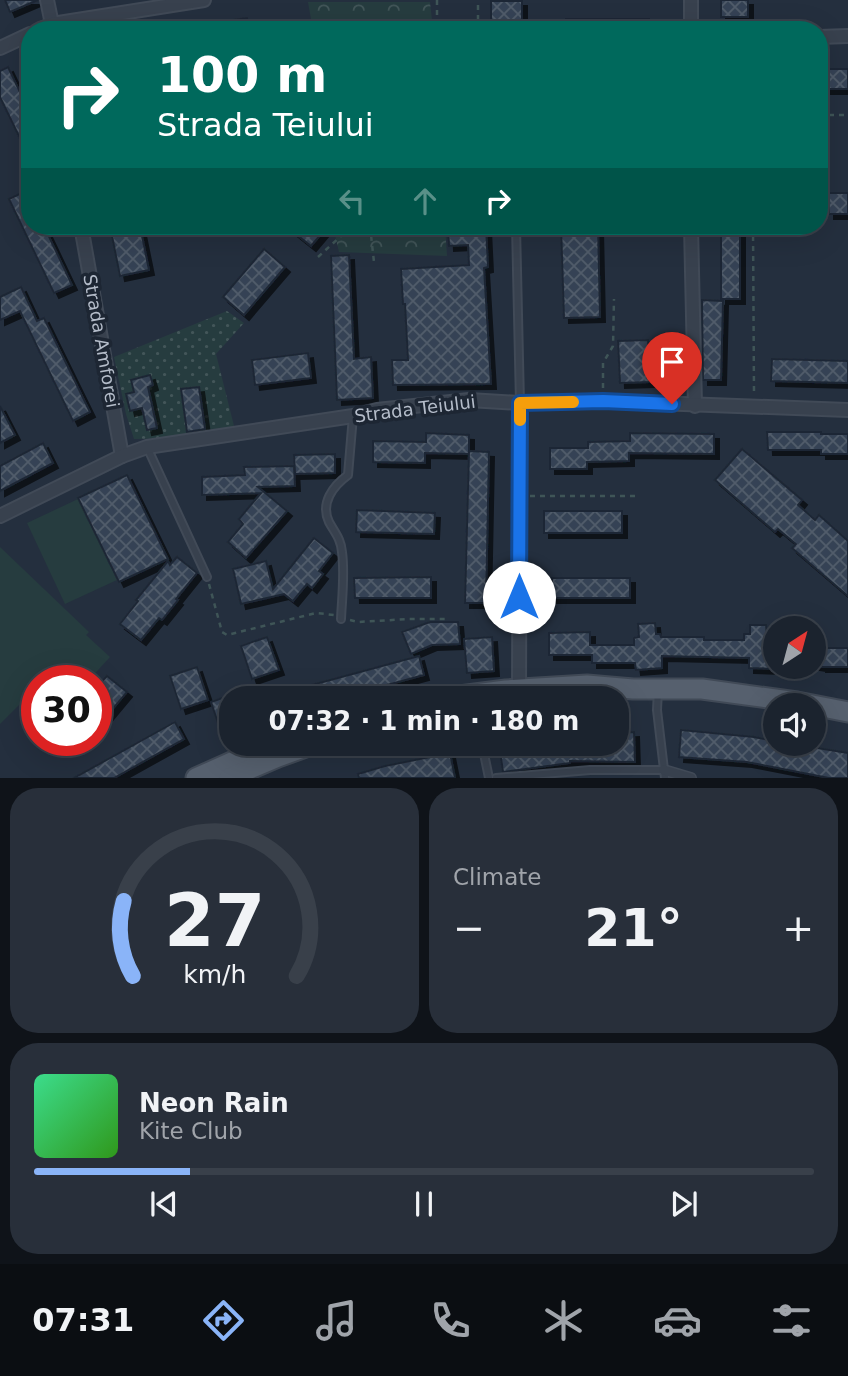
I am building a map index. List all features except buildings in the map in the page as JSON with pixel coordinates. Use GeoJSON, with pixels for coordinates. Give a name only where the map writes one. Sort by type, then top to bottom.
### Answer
{"type":"FeatureCollection","features":[{"type":"Feature","properties":{"kind":"main road"},"geometry":{"type":"LineString","coordinates":[[579,686],[598,686]]}},
{"type":"Feature","properties":{"kind":"main road"},"geometry":{"type":"LineString","coordinates":[[629,689],[702,689],[848,712]]}},
{"type":"Feature","properties":{"kind":"main road"},"geometry":{"type":"LineString","coordinates":[[629,690],[633,689]]}},
{"type":"Feature","properties":{"kind":"main road"},"geometry":{"type":"LineString","coordinates":[[242,772],[259,756]]}},
{"type":"Feature","properties":{"kind":"main road"},"geometry":{"type":"LineString","coordinates":[[196,778],[242,772],[283,756]]}},
{"type":"Feature","properties":{"kind":"street"},"geometry":{"type":"LineString","coordinates":[[47,0],[48,21]]}},
{"type":"Feature","properties":{"kind":"street"},"geometry":{"type":"LineString","coordinates":[[87,21],[204,0]]}},
{"type":"Feature","properties":{"kind":"street"},"geometry":{"type":"LineString","coordinates":[[691,0],[691,21]]}},
{"type":"Feature","properties":{"kind":"street"},"geometry":{"type":"LineString","coordinates":[[828,37],[848,36]]}},
{"type":"Feature","properties":{"kind":"street"},"geometry":{"type":"LineString","coordinates":[[0,48],[21,38]]}},
{"type":"Feature","properties":{"kind":"street","name":"Strada Amforei"},"geometry":{"type":"LineString","coordinates":[[83,235],[122,456]]}},
{"type":"Feature","properties":{"kind":"street"},"geometry":{"type":"LineString","coordinates":[[691,235],[695,405]]}},
{"type":"Feature","properties":{"kind":"street","name":"Strada Teiului"},"geometry":{"type":"LineString","coordinates":[[0,516],[122,456],[147,447],[353,416],[377,410],[469,400],[520,403],[603,401],[848,410]]}},
{"type":"Feature","properties":{"kind":"street"},"geometry":{"type":"LineString","coordinates":[[519,686],[520,403]]}},
{"type":"Feature","properties":{"kind":"street"},"geometry":{"type":"LineString","coordinates":[[665,774],[691,778]]}},
{"type":"Feature","properties":{"kind":"lane"},"geometry":{"type":"LineString","coordinates":[[516,235],[520,403]]}},
{"type":"Feature","properties":{"kind":"lane"},"geometry":{"type":"LineString","coordinates":[[341,618],[342,547],[328,520],[326,506],[334,488],[348,475],[353,416]]}},
{"type":"Feature","properties":{"kind":"lane"},"geometry":{"type":"LineString","coordinates":[[147,447],[207,577]]}},
{"type":"Feature","properties":{"kind":"lane"},"geometry":{"type":"LineString","coordinates":[[496,778],[590,770],[665,774],[657,710],[658,688]]}},
{"type":"Feature","properties":{"kind":"lane"},"geometry":{"type":"LineString","coordinates":[[484,756],[489,778]]}},
{"type":"Feature","properties":{"kind":"path"},"geometry":{"type":"LineString","coordinates":[[437,0],[437,21]]}},
{"type":"Feature","properties":{"kind":"path"},"geometry":{"type":"LineString","coordinates":[[478,0],[478,21]]}},
{"type":"Feature","properties":{"kind":"path"},"geometry":{"type":"LineString","coordinates":[[828,115],[848,115]]}},
{"type":"Feature","properties":{"kind":"path"},"geometry":{"type":"LineString","coordinates":[[318,257],[343,235]]}},
{"type":"Feature","properties":{"kind":"path"},"geometry":{"type":"LineString","coordinates":[[371,235],[374,262]]}},
{"type":"Feature","properties":{"kind":"path"},"geometry":{"type":"LineString","coordinates":[[753,235],[755,406]]}},
{"type":"Feature","properties":{"kind":"path"},"geometry":{"type":"LineString","coordinates":[[603,401],[603,363],[613,346],[614,299]]}},
{"type":"Feature","properties":{"kind":"path"},"geometry":{"type":"LineString","coordinates":[[520,496],[635,496]]}},
{"type":"Feature","properties":{"kind":"path"},"geometry":{"type":"LineString","coordinates":[[207,577],[222,632],[227,635],[317,613],[358,622],[448,619]]}},
{"type":"Feature","properties":{"kind":"green space"},"geometry":{"type":"Polygon","coordinates":[[[308,2],[430,2],[432,21],[311,21],[308,2]]]}},
{"type":"Feature","properties":{"kind":"green space"},"geometry":{"type":"Polygon","coordinates":[[[335,235],[446,235],[447,256],[339,252],[335,235]]]}},
{"type":"Feature","properties":{"kind":"green space"},"geometry":{"type":"Polygon","coordinates":[[[227,311],[244,323],[216,354],[235,430],[177,438],[134,439],[114,357],[227,311]]]}},
{"type":"Feature","properties":{"kind":"green space"},"geometry":{"type":"Polygon","coordinates":[[[78,499],[117,580],[65,604],[27,523],[78,499]]]}},
{"type":"Feature","properties":{"kind":"green space"},"geometry":{"type":"Polygon","coordinates":[[[0,547],[89,632],[86,635],[110,657],[103,665],[21,665],[21,703],[0,724],[0,547]]]}},
{"type":"Feature","properties":{"kind":"slow traffic"},"geometry":{"type":"LineString","coordinates":[[520,420],[520,403],[573,402]]}},
{"type":"Feature","properties":{"kind":"route"},"geometry":{"type":"LineString","coordinates":[[519,597],[520,403],[603,401],[672,404]]}}]}
